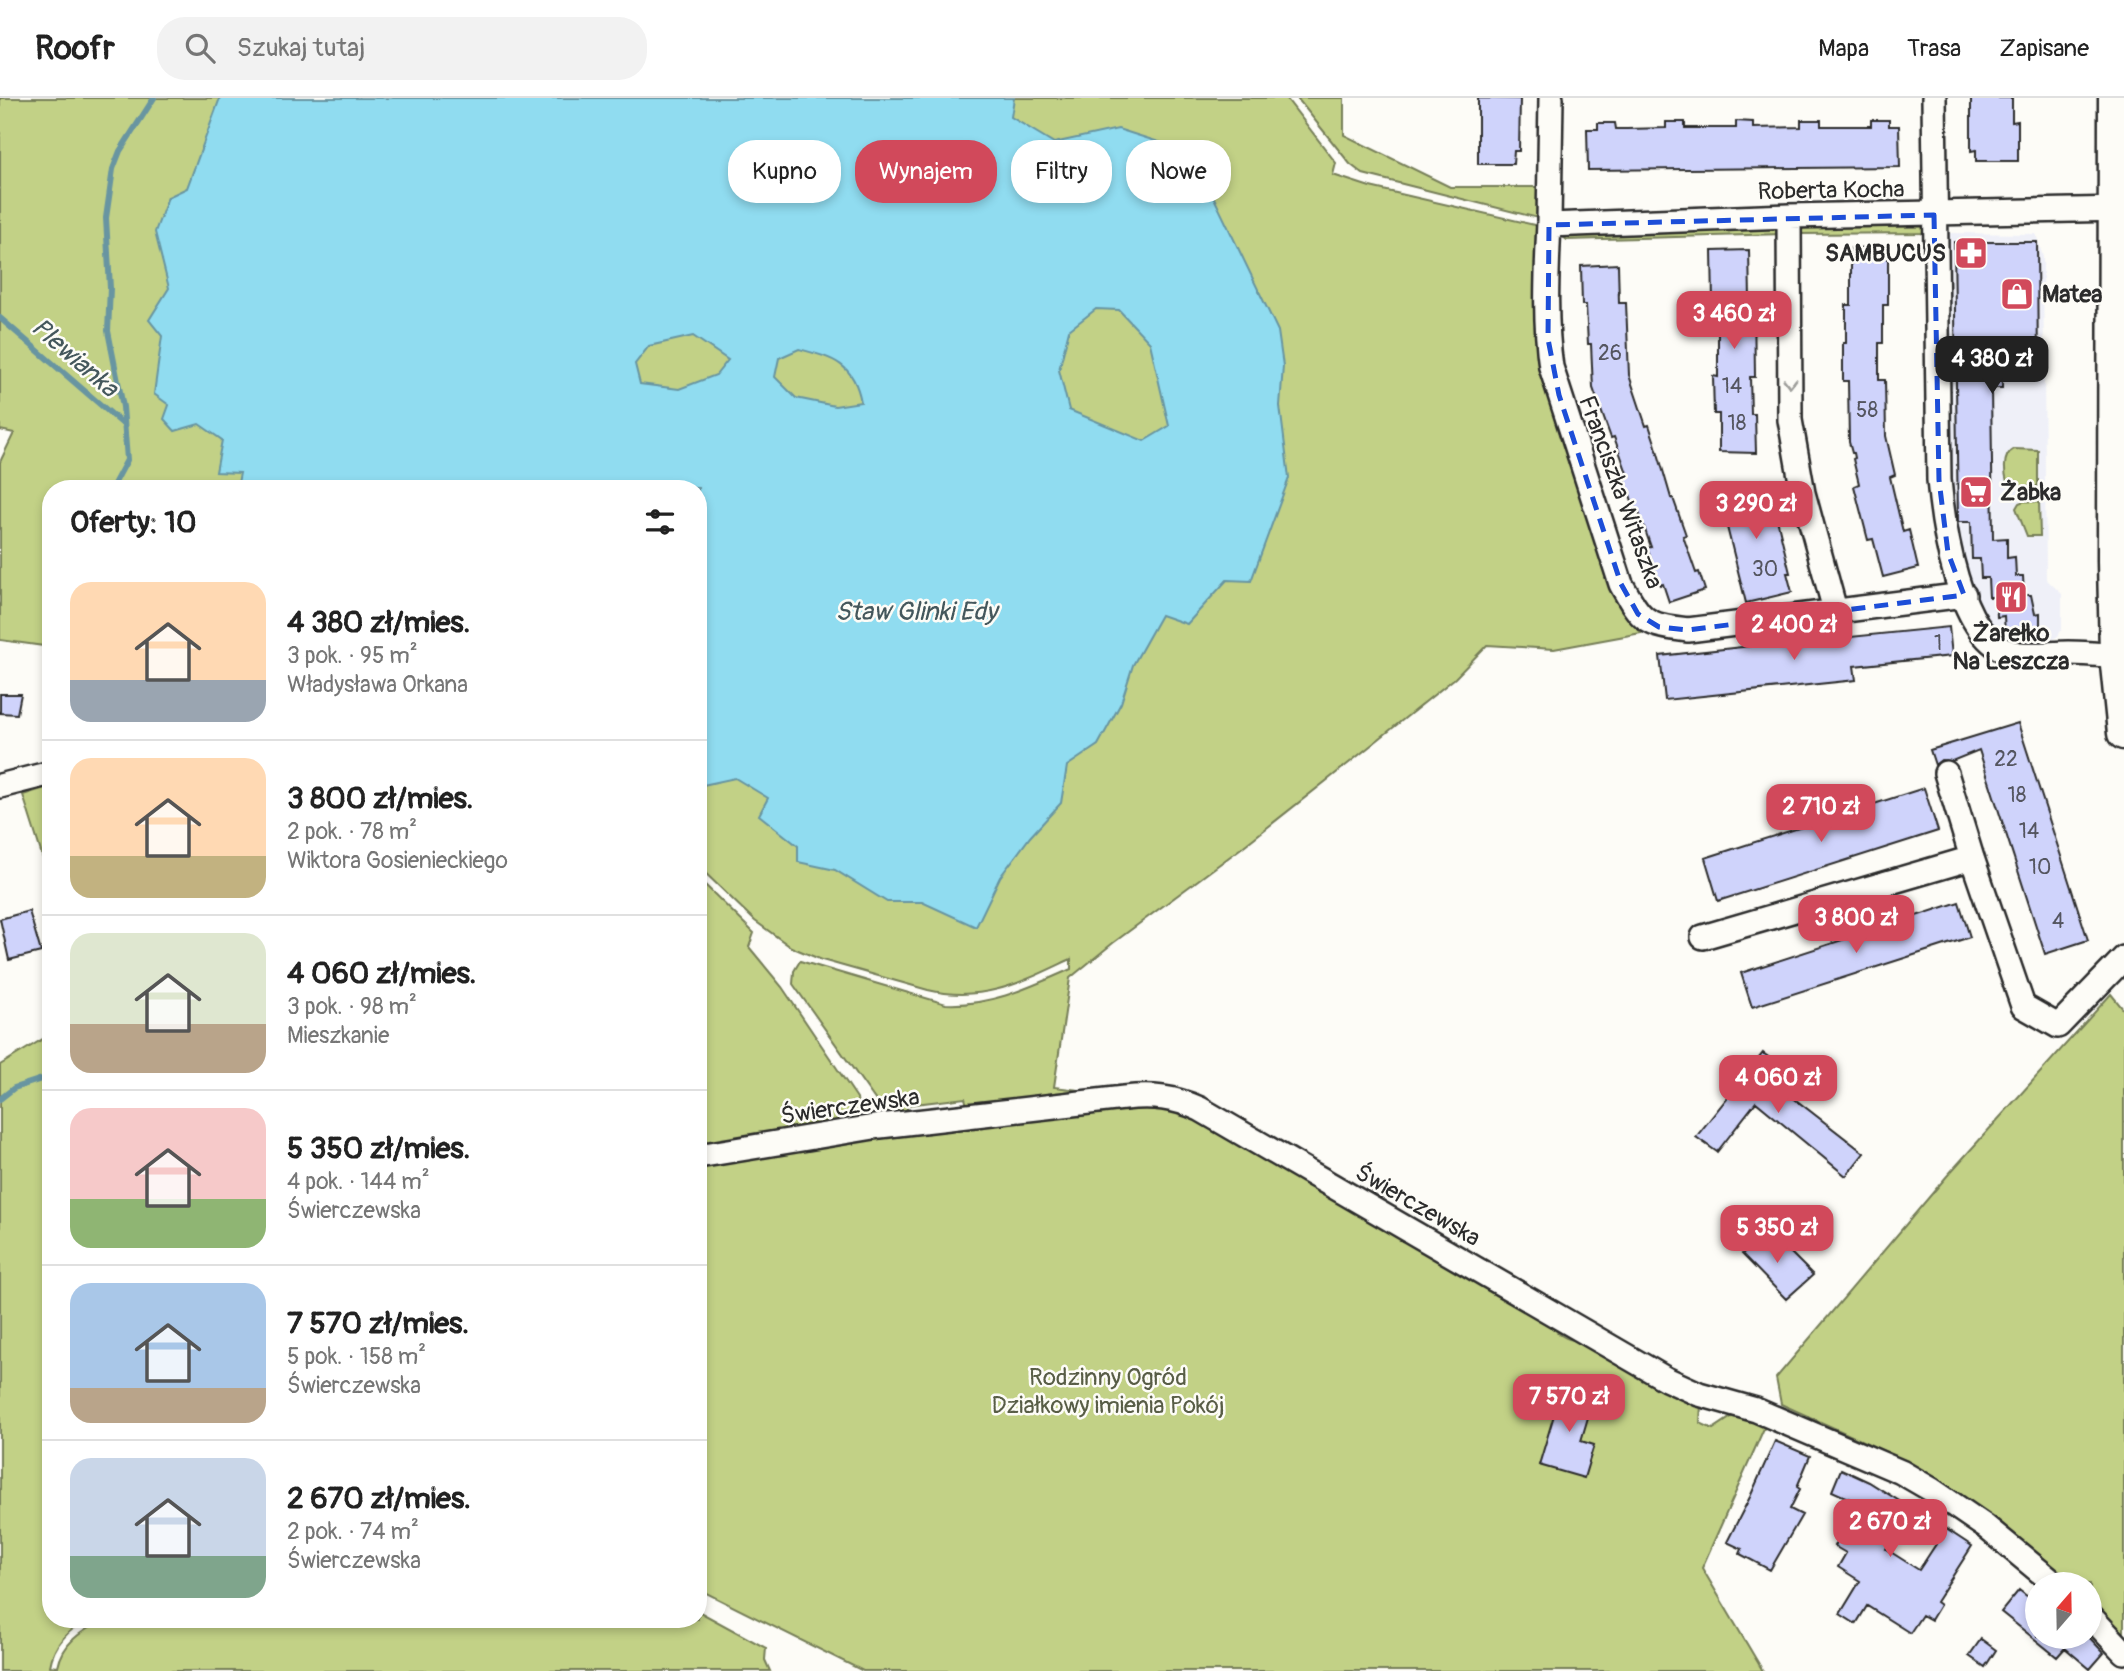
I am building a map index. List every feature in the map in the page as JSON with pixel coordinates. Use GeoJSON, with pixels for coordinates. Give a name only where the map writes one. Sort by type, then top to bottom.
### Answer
{"type":"FeatureCollection","features":[{"type":"Feature","properties":{"kind":"street","name":"Franciszka Witaszka"},"geometry":{"type":"LineString","coordinates":[[1550,98],[1549,225],[1546,257],[1551,367],[1621,584],[1638,614],[1659,627],[1688,630],[1964,595]]}},
{"type":"Feature","properties":{"kind":"street"},"geometry":{"type":"LineString","coordinates":[[1934,98],[1940,491],[1948,553],[1980,631],[1991,643],[2009,652],[2027,654],[2116,655]]}},
{"type":"Feature","properties":{"kind":"street"},"geometry":{"type":"LineString","coordinates":[[2115,98],[2119,209],[2116,655],[2123,716]]}},
{"type":"Feature","properties":{"kind":"street","name":"Roberta Kocha"},"geometry":{"type":"LineString","coordinates":[[1549,225],[1789,216],[2119,209]]}},
{"type":"Feature","properties":{"kind":"street"},"geometry":{"type":"LineString","coordinates":[[1789,216],[1790,420],[1803,493],[1835,610]]}},
{"type":"Feature","properties":{"kind":"street"},"geometry":{"type":"LineString","coordinates":[[1946,773],[2023,1006],[2058,1026],[2124,958]]}},
{"type":"Feature","properties":{"kind":"street"},"geometry":{"type":"LineString","coordinates":[[0,786],[42,775]]}},
{"type":"Feature","properties":{"kind":"street"},"geometry":{"type":"LineString","coordinates":[[1703,937],[1972,858]]}},
{"type":"Feature","properties":{"kind":"street","name":"Świerczewska"},"geometry":{"type":"LineString","coordinates":[[707,1155],[905,1123],[1124,1098],[1156,1096],[1176,1099],[1200,1109],[1666,1379],[1699,1394],[1756,1410],[1867,1456],[1915,1480],[1986,1527],[2040,1572]]}},
{"type":"Feature","properties":{"kind":"street"},"geometry":{"type":"LineString","coordinates":[[2102,1629],[2124,1652]]}},
{"type":"Feature","properties":{"kind":"highlighted area"},"geometry":{"type":"Polygon","coordinates":[[[1934,215],[1939,480],[1948,553],[1964,595],[1688,630],[1659,627],[1638,614],[1621,584],[1559,395],[1548,339],[1549,225],[1934,215]]]}},
{"type":"Feature","properties":{"kind":"shaded area"},"geometry":{"type":"Polygon","coordinates":[[[1947,233],[2036,234],[2043,257],[2046,579],[2062,594],[2062,629],[2052,640],[2006,641],[2000,638],[1981,613],[1958,547],[1953,524],[1947,233]]]}},
{"type":"Feature","properties":{"kind":"green space"},"geometry":{"type":"Polygon","coordinates":[[[0,98],[1286,98],[1336,163],[1333,175],[1370,187],[1539,226],[1541,302],[1619,601],[1641,633],[1554,649],[1487,645],[1455,678],[1349,763],[1070,978],[1054,1087],[1104,1093],[968,1109],[965,1098],[907,1105],[907,1111],[886,1109],[876,1101],[793,984],[794,971],[800,961],[946,1004],[963,1004],[995,999],[1025,989],[1071,969],[1071,959],[1019,982],[985,992],[967,994],[928,990],[822,960],[791,947],[755,921],[707,875],[707,480],[42,480],[42,646],[0,640],[0,462],[14,433],[0,430],[0,98]]]}},
{"type":"Feature","properties":{"kind":"green space"},"geometry":{"type":"Polygon","coordinates":[[[1297,98],[1344,98],[1344,135],[1450,187],[1539,187],[1538,218],[1363,174],[1350,164],[1297,98]]]}},
{"type":"Feature","properties":{"kind":"green space"},"geometry":{"type":"Polygon","coordinates":[[[1922,223],[1926,228],[1925,233],[1800,234],[1803,228],[1809,225],[1922,223]]]}},
{"type":"Feature","properties":{"kind":"green space"},"geometry":{"type":"Polygon","coordinates":[[[1775,225],[1783,234],[1567,240],[1563,237],[1571,233],[1775,225]]]}},
{"type":"Feature","properties":{"kind":"green space"},"geometry":{"type":"Polygon","coordinates":[[[2014,449],[2038,450],[2038,486],[2013,486],[2007,482],[2006,459],[2014,449]]]}},
{"type":"Feature","properties":{"kind":"green space"},"geometry":{"type":"Polygon","coordinates":[[[2024,501],[2039,502],[2040,536],[2027,536],[2016,508],[2024,501]]]}},
{"type":"Feature","properties":{"kind":"green space"},"geometry":{"type":"Polygon","coordinates":[[[42,789],[42,855],[23,795],[42,789]]]}},
{"type":"Feature","properties":{"kind":"green space"},"geometry":{"type":"Polygon","coordinates":[[[707,887],[754,933],[749,947],[782,987],[857,1098],[858,1108],[854,1119],[707,1146],[707,887]]]}},
{"type":"Feature","properties":{"kind":"green space"},"geometry":{"type":"Polygon","coordinates":[[[2111,994],[2124,1010],[2124,1640],[2102,1617],[2102,1572],[2055,1572],[1990,1517],[1926,1473],[1781,1404],[1776,1378],[1947,1176],[2111,994]]]}},
{"type":"Feature","properties":{"kind":"green space"},"geometry":{"type":"Polygon","coordinates":[[[42,1039],[42,1628],[75,1628],[63,1638],[55,1650],[50,1666],[58,1667],[64,1650],[90,1628],[707,1628],[707,1616],[766,1648],[765,1660],[770,1671],[0,1671],[0,1065],[42,1039]]]}},
{"type":"Feature","properties":{"kind":"green space","name":"Rodzinny Ogród Działkowy imienia Pokój"},"geometry":{"type":"Polygon","coordinates":[[[1143,1105],[1178,1108],[1552,1325],[1563,1336],[1578,1340],[1701,1404],[1700,1423],[1713,1429],[1736,1414],[1765,1426],[1702,1568],[1763,1671],[863,1671],[707,1593],[707,1163],[884,1134],[1143,1105]]]}},
{"type":"Feature","properties":{"kind":"water","name":"Staw Glinki Edy"},"geometry":{"type":"Polygon","coordinates":[[[220,98],[1014,98],[1011,117],[1049,140],[1011,140],[1011,203],[1112,203],[1112,140],[1068,140],[1118,129],[1152,140],[1126,140],[1126,203],[1216,203],[1278,331],[1283,366],[1280,406],[1289,478],[1251,581],[1227,580],[1187,624],[1161,615],[1133,665],[1121,703],[1098,745],[1067,766],[1061,803],[1030,837],[1000,877],[976,927],[922,902],[887,902],[835,870],[798,862],[798,846],[759,815],[768,798],[735,778],[707,784],[707,480],[239,480],[240,473],[216,472],[222,440],[199,424],[175,431],[164,419],[169,405],[154,394],[162,336],[149,320],[169,288],[155,232],[168,197],[187,188],[220,98]],[[1096,309],[1069,330],[1059,370],[1069,410],[1144,441],[1169,426],[1150,343],[1119,310],[1096,309]],[[693,336],[649,346],[635,364],[640,384],[679,389],[716,375],[728,360],[693,336]],[[799,349],[779,358],[775,377],[796,398],[835,406],[861,402],[858,389],[847,370],[832,359],[799,349]]]}},
{"type":"Feature","properties":{"kind":"building"},"geometry":{"type":"Polygon","coordinates":[[[1478,98],[1520,99],[1519,151],[1514,151],[1513,164],[1478,164],[1478,98]]]}},
{"type":"Feature","properties":{"kind":"building"},"geometry":{"type":"Polygon","coordinates":[[[1971,98],[2012,98],[2012,122],[2018,121],[2018,161],[1976,161],[1976,150],[1971,151],[1971,98]]]}},
{"type":"Feature","properties":{"kind":"building"},"geometry":{"type":"Polygon","coordinates":[[[1801,120],[1821,120],[1821,126],[1871,126],[1871,120],[1889,120],[1889,126],[1899,126],[1900,167],[1588,170],[1587,129],[1598,129],[1598,123],[1615,123],[1616,129],[1666,128],[1666,122],[1685,122],[1685,128],[1736,128],[1736,121],[1753,122],[1753,128],[1801,127],[1801,120]]]}},
{"type":"Feature","properties":{"kind":"building"},"geometry":{"type":"Polygon","coordinates":[[[1954,242],[2037,242],[2038,379],[2002,379],[2002,388],[1991,388],[1993,539],[2007,538],[2007,558],[2015,557],[2016,576],[2023,576],[2024,595],[2031,595],[2035,614],[2040,613],[2040,634],[2005,634],[2004,616],[1997,617],[1996,597],[1989,597],[1988,578],[1981,578],[1980,559],[1972,559],[1971,522],[1958,522],[1954,242]]]}},
{"type":"Feature","properties":{"kind":"building"},"geometry":{"type":"Polygon","coordinates":[[[1888,247],[1888,305],[1883,305],[1879,380],[1885,380],[1886,436],[1895,475],[1890,477],[1903,532],[1909,530],[1918,568],[1883,577],[1873,539],[1868,540],[1854,486],[1859,484],[1854,453],[1849,442],[1848,381],[1843,381],[1843,343],[1846,343],[1846,305],[1851,305],[1851,248],[1888,247]]]}},
{"type":"Feature","properties":{"kind":"building"},"geometry":{"type":"Polygon","coordinates":[[[1749,250],[1750,300],[1754,300],[1755,377],[1750,377],[1751,414],[1755,414],[1756,453],[1719,452],[1719,414],[1714,414],[1713,376],[1718,377],[1718,302],[1713,302],[1712,251],[1749,250]]]}},
{"type":"Feature","properties":{"kind":"building"},"geometry":{"type":"Polygon","coordinates":[[[1618,264],[1619,303],[1626,303],[1629,375],[1646,426],[1649,425],[1696,573],[1699,572],[1705,590],[1669,602],[1663,584],[1660,585],[1647,548],[1651,547],[1623,475],[1627,473],[1593,388],[1586,305],[1582,305],[1581,266],[1618,264]]]}},
{"type":"Feature","properties":{"kind":"building"},"geometry":{"type":"Polygon","coordinates":[[[1762,480],[1765,491],[1770,490],[1792,592],[1746,603],[1718,491],[1762,480]]]}},
{"type":"Feature","properties":{"kind":"building"},"geometry":{"type":"Polygon","coordinates":[[[1949,627],[1952,656],[1854,666],[1856,680],[1665,700],[1660,656],[1949,627]]]}},
{"type":"Feature","properties":{"kind":"building"},"geometry":{"type":"Polygon","coordinates":[[[0,694],[21,694],[17,714],[0,713],[0,694]]]}},
{"type":"Feature","properties":{"kind":"building"},"geometry":{"type":"Polygon","coordinates":[[[2018,723],[2088,940],[2045,954],[1979,750],[1952,761],[1941,760],[1935,765],[1930,750],[2018,723]]]}},
{"type":"Feature","properties":{"kind":"building"},"geometry":{"type":"Polygon","coordinates":[[[1924,788],[1938,831],[1718,901],[1705,858],[1924,788]]]}},
{"type":"Feature","properties":{"kind":"building"},"geometry":{"type":"Polygon","coordinates":[[[1959,902],[1970,937],[1752,1007],[1741,973],[1959,902]]]}},
{"type":"Feature","properties":{"kind":"building"},"geometry":{"type":"Polygon","coordinates":[[[29,911],[41,952],[9,960],[0,919],[29,911]]]}},
{"type":"Feature","properties":{"kind":"building"},"geometry":{"type":"Polygon","coordinates":[[[1763,1053],[1797,1078],[1787,1093],[1864,1153],[1846,1176],[1756,1102],[1717,1152],[1696,1137],[1763,1053]]]}},
{"type":"Feature","properties":{"kind":"building"},"geometry":{"type":"Polygon","coordinates":[[[1768,1230],[1813,1275],[1786,1299],[1742,1254],[1768,1230]]]}},
{"type":"Feature","properties":{"kind":"building"},"geometry":{"type":"Polygon","coordinates":[[[1563,1385],[1595,1394],[1581,1441],[1594,1445],[1584,1478],[1539,1465],[1563,1385]]]}},
{"type":"Feature","properties":{"kind":"building"},"geometry":{"type":"Polygon","coordinates":[[[1775,1441],[1810,1456],[1797,1487],[1800,1489],[1790,1509],[1802,1515],[1770,1570],[1740,1554],[1742,1549],[1727,1542],[1775,1441]]]}},
{"type":"Feature","properties":{"kind":"building"},"geometry":{"type":"Polygon","coordinates":[[[1841,1469],[1869,1482],[1912,1509],[1886,1549],[1919,1570],[1946,1529],[1972,1546],[1936,1602],[1940,1605],[1931,1620],[1922,1615],[1910,1633],[1867,1606],[1856,1624],[1840,1614],[1860,1581],[1838,1567],[1846,1553],[1834,1546],[1859,1503],[1832,1491],[1841,1469]]]}},
{"type":"Feature","properties":{"kind":"building"},"geometry":{"type":"Polygon","coordinates":[[[2019,1590],[2025,1595],[2025,1631],[2001,1612],[2019,1590]]]}},
{"type":"Feature","properties":{"kind":"building"},"geometry":{"type":"Polygon","coordinates":[[[1981,1639],[1996,1650],[1985,1667],[1969,1656],[1981,1639]]]}},
{"type":"Feature","properties":{"kind":"building"},"geometry":{"type":"Polygon","coordinates":[[[2047,1649],[2064,1649],[2057,1657],[2047,1649]]]}},
{"type":"Feature","properties":{"kind":"building"},"geometry":{"type":"Polygon","coordinates":[[[2066,1649],[2100,1649],[2104,1653],[2090,1669],[2066,1649]]]}},
{"type":"Feature","properties":{"kind":"waterway"},"geometry":{"type":"LineString","coordinates":[[116,480],[127,460],[123,407],[108,331],[110,288],[106,218],[113,169],[120,151],[154,98]]}},
{"type":"Feature","properties":{"kind":"waterway","name":"Plewianka"},"geometry":{"type":"LineString","coordinates":[[0,318],[124,425]]}},
{"type":"Feature","properties":{"kind":"waterway"},"geometry":{"type":"LineString","coordinates":[[0,1099],[14,1088],[42,1079]]}},
{"type":"Feature","properties":{"kind":"place","name":"SAMBUCUS"},"geometry":{"type":"Point","coordinates":[1971,253]}},
{"type":"Feature","properties":{"kind":"place","name":"Matea"},"geometry":{"type":"Point","coordinates":[2017,294]}},
{"type":"Feature","properties":{"kind":"place","name":"Żabka"},"geometry":{"type":"Point","coordinates":[1976,492]}},
{"type":"Feature","properties":{"kind":"place","name":"Żarełko Na Leszcza"},"geometry":{"type":"Point","coordinates":[2011,597]}}]}
